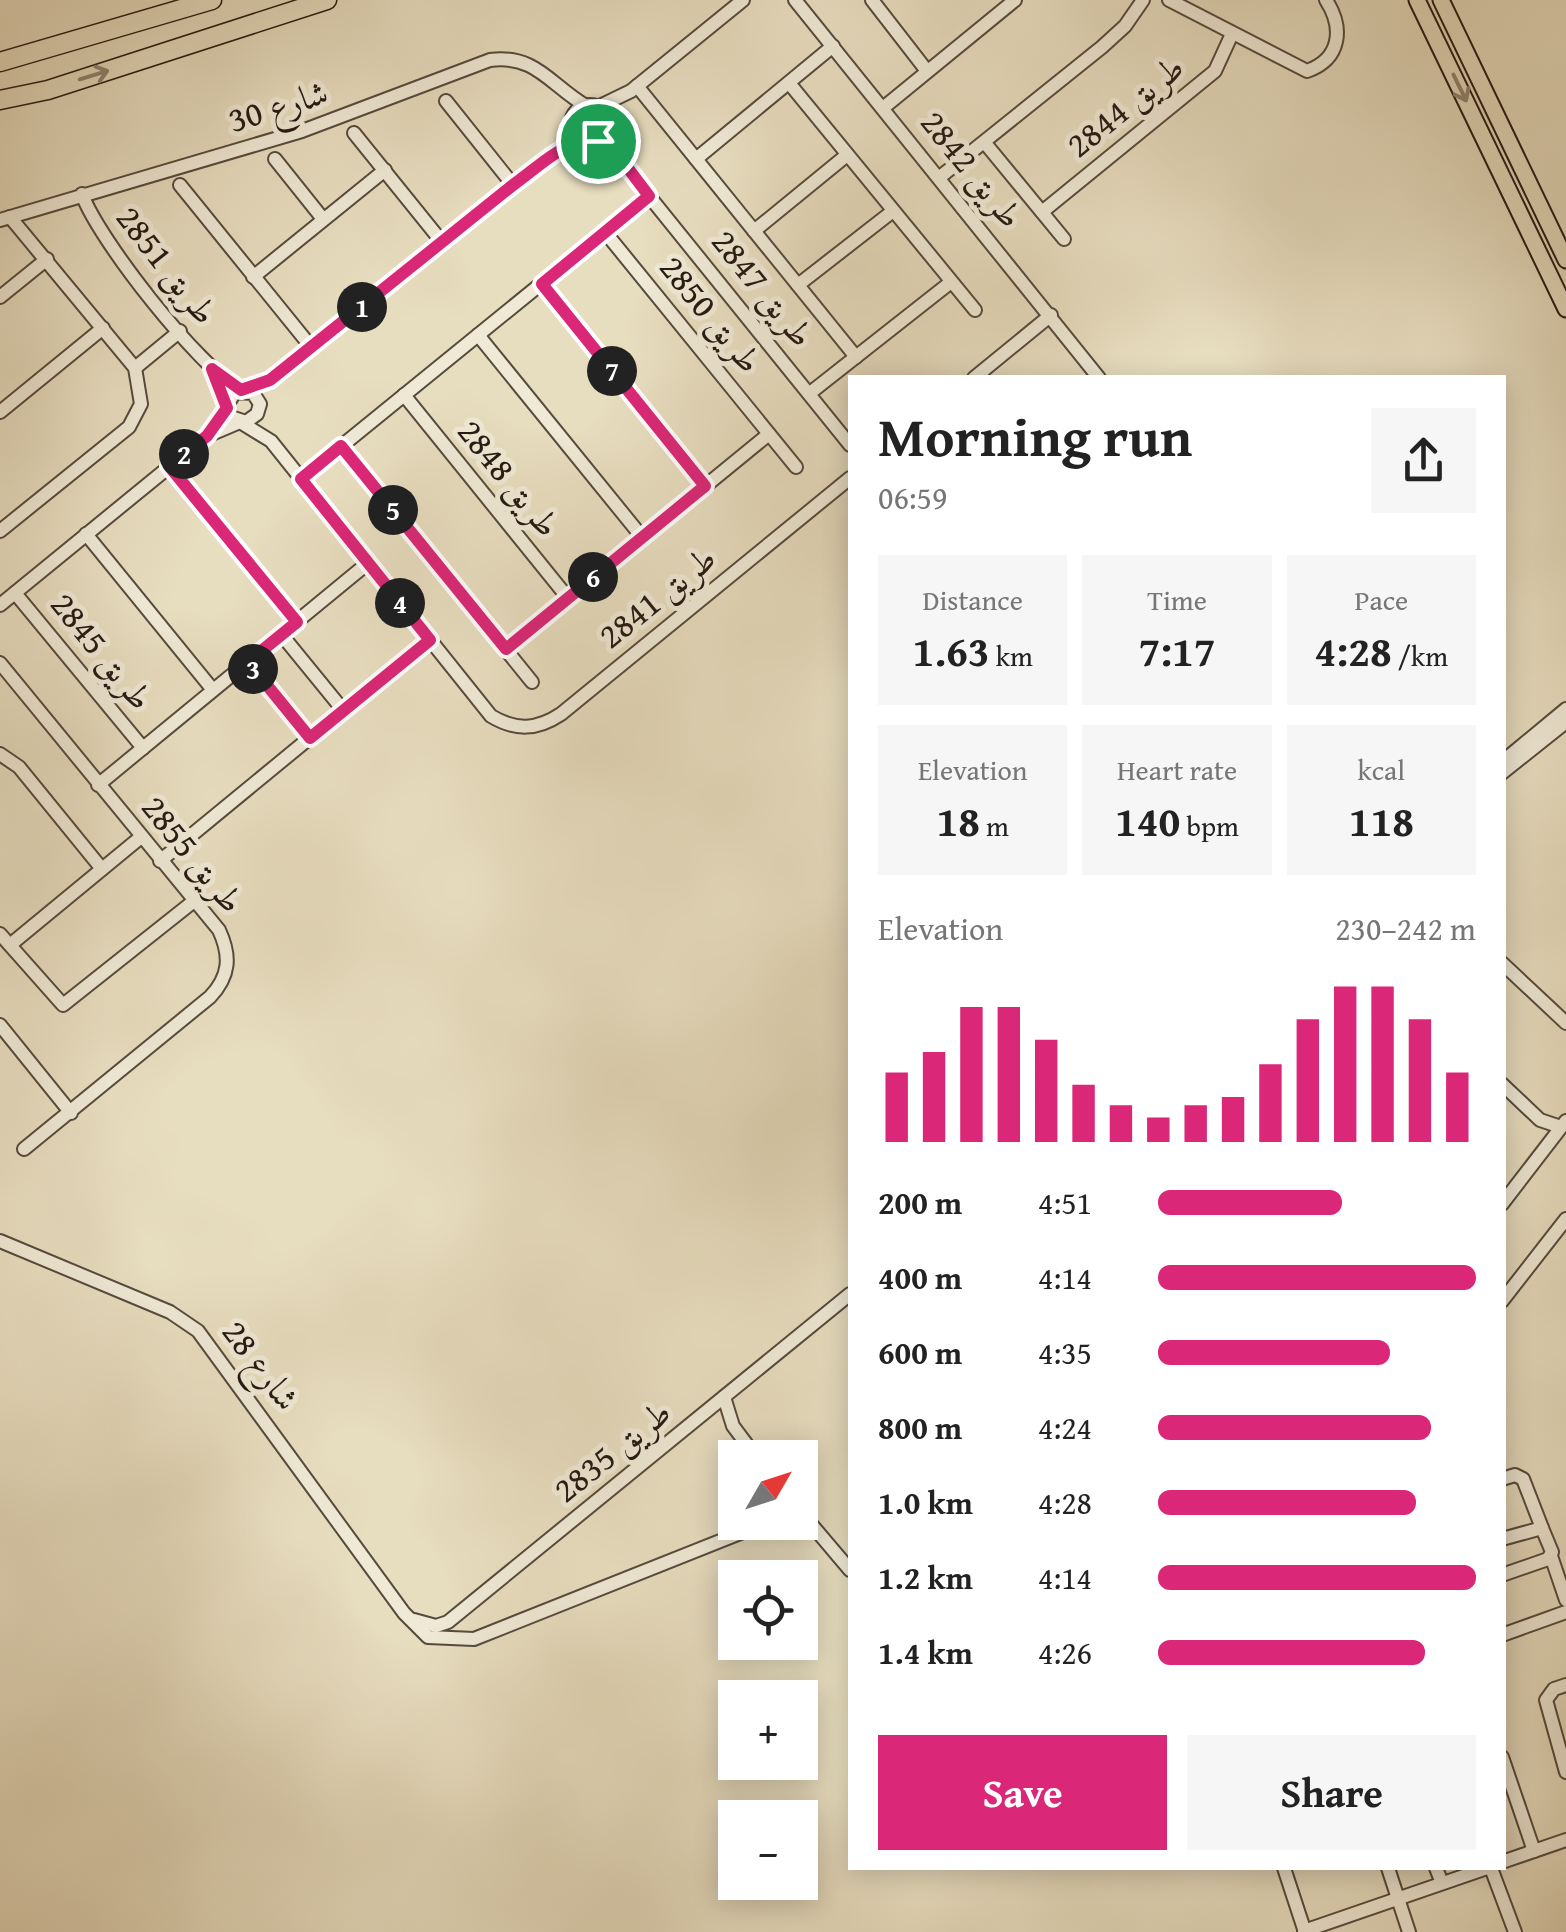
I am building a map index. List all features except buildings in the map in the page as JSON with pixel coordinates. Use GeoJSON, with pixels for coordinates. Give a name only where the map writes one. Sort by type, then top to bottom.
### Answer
{"type":"FeatureCollection","features":[{"type":"Feature","properties":{"kind":"highway"},"geometry":{"type":"LineString","coordinates":[[0,62],[212,0]]}},
{"type":"Feature","properties":{"kind":"highway"},"geometry":{"type":"LineString","coordinates":[[0,100],[66,84],[327,0]]}},
{"type":"Feature","properties":{"kind":"main road"},"geometry":{"type":"LineString","coordinates":[[1418,0],[1566,309]]}},
{"type":"Feature","properties":{"kind":"main road"},"geometry":{"type":"LineString","coordinates":[[1441,0],[1566,260]]}},
{"type":"Feature","properties":{"kind":"street"},"geometry":{"type":"LineString","coordinates":[[552,156],[573,121],[592,106],[634,88],[742,0]]}},
{"type":"Feature","properties":{"kind":"street","name":"طريق 2842"},"geometry":{"type":"LineString","coordinates":[[795,0],[1097,375]]}},
{"type":"Feature","properties":{"kind":"street"},"geometry":{"type":"LineString","coordinates":[[872,0],[927,71]]}},
{"type":"Feature","properties":{"kind":"street"},"geometry":{"type":"LineString","coordinates":[[987,0],[998,14]]}},
{"type":"Feature","properties":{"kind":"street"},"geometry":{"type":"LineString","coordinates":[[883,108],[1015,0]]}},
{"type":"Feature","properties":{"kind":"street","name":"طريق 2844"},"geometry":{"type":"LineString","coordinates":[[940,177],[1126,26],[1143,0]]}},
{"type":"Feature","properties":{"kind":"street"},"geometry":{"type":"LineString","coordinates":[[1169,0],[1231,36],[1307,71],[1329,58],[1338,40],[1340,30],[1328,3]]}},
{"type":"Feature","properties":{"kind":"street","name":"طريق 2844"},"geometry":{"type":"LineString","coordinates":[[1042,212],[1207,78],[1222,61],[1231,36]]}},
{"type":"Feature","properties":{"kind":"street"},"geometry":{"type":"LineString","coordinates":[[696,159],[833,46]]}},
{"type":"Feature","properties":{"kind":"street","name":"شارع 30"},"geometry":{"type":"LineString","coordinates":[[5,219],[316,126],[490,60],[528,62],[592,106],[608,126]]}},
{"type":"Feature","properties":{"kind":"street"},"geometry":{"type":"LineString","coordinates":[[789,82],[975,310]]}},
{"type":"Feature","properties":{"kind":"street"},"geometry":{"type":"LineString","coordinates":[[244,390],[281,373],[552,156],[589,142],[608,126],[634,88]]}},
{"type":"Feature","properties":{"kind":"street"},"geometry":{"type":"LineString","coordinates":[[634,88],[856,357]]}},
{"type":"Feature","properties":{"kind":"street"},"geometry":{"type":"LineString","coordinates":[[562,89],[573,121]]}},
{"type":"Feature","properties":{"kind":"street"},"geometry":{"type":"LineString","coordinates":[[446,102],[513,185]]}},
{"type":"Feature","properties":{"kind":"street","name":"طريق 2847"},"geometry":{"type":"LineString","coordinates":[[573,121],[589,142],[628,170]]}},
{"type":"Feature","properties":{"kind":"street","name":"طريق 2847"},"geometry":{"type":"LineString","coordinates":[[608,126],[628,170],[848,442]]}},
{"type":"Feature","properties":{"kind":"street"},"geometry":{"type":"LineString","coordinates":[[354,133],[442,242]]}},
{"type":"Feature","properties":{"kind":"street"},"geometry":{"type":"LineString","coordinates":[[985,142],[1064,240]]}},
{"type":"Feature","properties":{"kind":"street"},"geometry":{"type":"LineString","coordinates":[[754,232],[847,155]]}},
{"type":"Feature","properties":{"kind":"street"},"geometry":{"type":"LineString","coordinates":[[275,159],[323,220]]}},
{"type":"Feature","properties":{"kind":"street"},"geometry":{"type":"LineString","coordinates":[[254,277],[386,170]]}},
{"type":"Feature","properties":{"kind":"street"},"geometry":{"type":"LineString","coordinates":[[180,185],[312,348]]}},
{"type":"Feature","properties":{"kind":"street","name":"طريق 2851"},"geometry":{"type":"LineString","coordinates":[[82,194],[98,230],[212,369],[240,422]]}},
{"type":"Feature","properties":{"kind":"street"},"geometry":{"type":"LineString","coordinates":[[301,479],[649,196]]}},
{"type":"Feature","properties":{"kind":"street"},"geometry":{"type":"LineString","coordinates":[[798,285],[893,211]]}},
{"type":"Feature","properties":{"kind":"street"},"geometry":{"type":"LineString","coordinates":[[0,531],[137,417],[140,392],[135,368],[47,259],[5,219]]}},
{"type":"Feature","properties":{"kind":"street","name":"طريق 2850"},"geometry":{"type":"LineString","coordinates":[[605,232],[796,467]]}},
{"type":"Feature","properties":{"kind":"street"},"geometry":{"type":"LineString","coordinates":[[0,297],[47,259]]}},
{"type":"Feature","properties":{"kind":"street"},"geometry":{"type":"LineString","coordinates":[[810,393],[951,282]]}},
{"type":"Feature","properties":{"kind":"street"},"geometry":{"type":"LineString","coordinates":[[542,284],[705,486]]}},
{"type":"Feature","properties":{"kind":"street"},"geometry":{"type":"LineString","coordinates":[[978,375],[1051,315]]}},
{"type":"Feature","properties":{"kind":"street"},"geometry":{"type":"LineString","coordinates":[[0,412],[103,328]]}},
{"type":"Feature","properties":{"kind":"street"},"geometry":{"type":"LineString","coordinates":[[135,368],[180,331]]}},
{"type":"Feature","properties":{"kind":"street","name":"طريق 2848"},"geometry":{"type":"LineString","coordinates":[[478,335],[642,537]]}},
{"type":"Feature","properties":{"kind":"street","name":"طريق 2851"},"geometry":{"type":"LineString","coordinates":[[212,369],[244,390],[260,407]]}},
{"type":"Feature","properties":{"kind":"street"},"geometry":{"type":"LineString","coordinates":[[271,441],[260,407],[281,373]]}},
{"type":"Feature","properties":{"kind":"street","name":"طريق 2845"},"geometry":{"type":"LineString","coordinates":[[207,436],[228,404],[244,390]]}},
{"type":"Feature","properties":{"kind":"street","name":"طريق 2848"},"geometry":{"type":"LineString","coordinates":[[404,396],[568,598]]}},
{"type":"Feature","properties":{"kind":"street","name":"طريق 2845"},"geometry":{"type":"LineString","coordinates":[[0,605],[207,436],[250,421],[260,407]]}},
{"type":"Feature","properties":{"kind":"street"},"geometry":{"type":"LineString","coordinates":[[160,861],[430,640],[271,441],[240,422]]}},
{"type":"Feature","properties":{"kind":"street"},"geometry":{"type":"LineString","coordinates":[[506,649],[769,434]]}},
{"type":"Feature","properties":{"kind":"street"},"geometry":{"type":"LineString","coordinates":[[341,446],[532,682]]}},
{"type":"Feature","properties":{"kind":"street"},"geometry":{"type":"LineString","coordinates":[[169,466],[297,622]]}},
{"type":"Feature","properties":{"kind":"street","name":"طريق 2841"},"geometry":{"type":"LineString","coordinates":[[430,640],[491,716],[519,728],[548,723],[848,480]]}},
{"type":"Feature","properties":{"kind":"street"},"geometry":{"type":"LineString","coordinates":[[86,534],[213,690]]}},
{"type":"Feature","properties":{"kind":"street"},"geometry":{"type":"LineString","coordinates":[[98,785],[368,563]]}},
{"type":"Feature","properties":{"kind":"street","name":"طريق 2845"},"geometry":{"type":"LineString","coordinates":[[15,592],[142,748]]}},
{"type":"Feature","properties":{"kind":"street"},"geometry":{"type":"LineString","coordinates":[[281,634],[344,710]]}},
{"type":"Feature","properties":{"kind":"street"},"geometry":{"type":"LineString","coordinates":[[248,662],[310,738]]}},
{"type":"Feature","properties":{"kind":"street","name":"طريق 2855"},"geometry":{"type":"LineString","coordinates":[[0,663],[194,901],[226,946],[228,957],[222,985],[24,1149]]}},
{"type":"Feature","properties":{"kind":"street"},"geometry":{"type":"LineString","coordinates":[[1506,759],[1566,710]]}},
{"type":"Feature","properties":{"kind":"street"},"geometry":{"type":"LineString","coordinates":[[1506,770],[1566,722]]}},
{"type":"Feature","properties":{"kind":"street"},"geometry":{"type":"LineString","coordinates":[[0,754],[19,766],[102,868]]}},
{"type":"Feature","properties":{"kind":"street"},"geometry":{"type":"LineString","coordinates":[[10,945],[140,837]]}},
{"type":"Feature","properties":{"kind":"street"},"geometry":{"type":"LineString","coordinates":[[0,934],[56,1002],[69,1003],[194,901]]}},
{"type":"Feature","properties":{"kind":"street"},"geometry":{"type":"LineString","coordinates":[[1506,967],[1566,1023]]}},
{"type":"Feature","properties":{"kind":"street"},"geometry":{"type":"LineString","coordinates":[[0,1024],[70,1113]]}},
{"type":"Feature","properties":{"kind":"street"},"geometry":{"type":"LineString","coordinates":[[1506,1088],[1540,1120],[1563,1124],[1506,1199]]}},
{"type":"Feature","properties":{"kind":"street"},"geometry":{"type":"LineString","coordinates":[[1506,1296],[1566,1219]]}},
{"type":"Feature","properties":{"kind":"street","name":"شارع 28"},"geometry":{"type":"LineString","coordinates":[[0,1241],[170,1312],[198,1331],[404,1613],[428,1636],[440,1641],[474,1639],[723,1540]]}},
{"type":"Feature","properties":{"kind":"street","name":"طريق 2835"},"geometry":{"type":"LineString","coordinates":[[404,1613],[426,1626],[448,1622],[848,1296]]}},
{"type":"Feature","properties":{"kind":"street"},"geometry":{"type":"LineString","coordinates":[[724,1397],[744,1440]]}},
{"type":"Feature","properties":{"kind":"street"},"geometry":{"type":"LineString","coordinates":[[704,1415],[739,1434]]}},
{"type":"Feature","properties":{"kind":"street"},"geometry":{"type":"LineString","coordinates":[[1506,1478],[1515,1475],[1523,1479],[1566,1600]]}},
{"type":"Feature","properties":{"kind":"street"},"geometry":{"type":"LineString","coordinates":[[1506,1538],[1542,1528]]}},
{"type":"Feature","properties":{"kind":"street"},"geometry":{"type":"LineString","coordinates":[[818,1532],[848,1568]]}},
{"type":"Feature","properties":{"kind":"street"},"geometry":{"type":"LineString","coordinates":[[1506,1573],[1551,1556]]}},
{"type":"Feature","properties":{"kind":"street"},"geometry":{"type":"LineString","coordinates":[[1506,1633],[1566,1612]]}},
{"type":"Feature","properties":{"kind":"street"},"geometry":{"type":"LineString","coordinates":[[1566,1684],[1554,1689],[1546,1700],[1566,1772]]}},
{"type":"Feature","properties":{"kind":"street"},"geometry":{"type":"LineString","coordinates":[[1506,1769],[1534,1851]]}},
{"type":"Feature","properties":{"kind":"street"},"geometry":{"type":"LineString","coordinates":[[1506,1861],[1566,1840]]}},
{"type":"Feature","properties":{"kind":"street"},"geometry":{"type":"LineString","coordinates":[[1285,1870],[1305,1932],[1483,1870]]}},
{"type":"Feature","properties":{"kind":"street"},"geometry":{"type":"LineString","coordinates":[[1389,1870],[1409,1932]]}},
{"type":"Feature","properties":{"kind":"street"},"geometry":{"type":"LineString","coordinates":[[1437,1870],[1442,1883]]}},
{"type":"Feature","properties":{"kind":"street"},"geometry":{"type":"LineString","coordinates":[[1490,1870],[1515,1932]]}},
{"type":"Feature","properties":{"kind":"route"},"geometry":{"type":"LineString","coordinates":[[608,132],[615,151],[649,196],[542,284],[705,486],[506,649],[341,446],[301,479],[430,640],[310,738],[248,662],[297,622],[169,466],[207,436],[227,408],[224,390],[212,369],[241,390],[270,380],[552,156],[576,144],[598,141],[608,132]]}}]}
